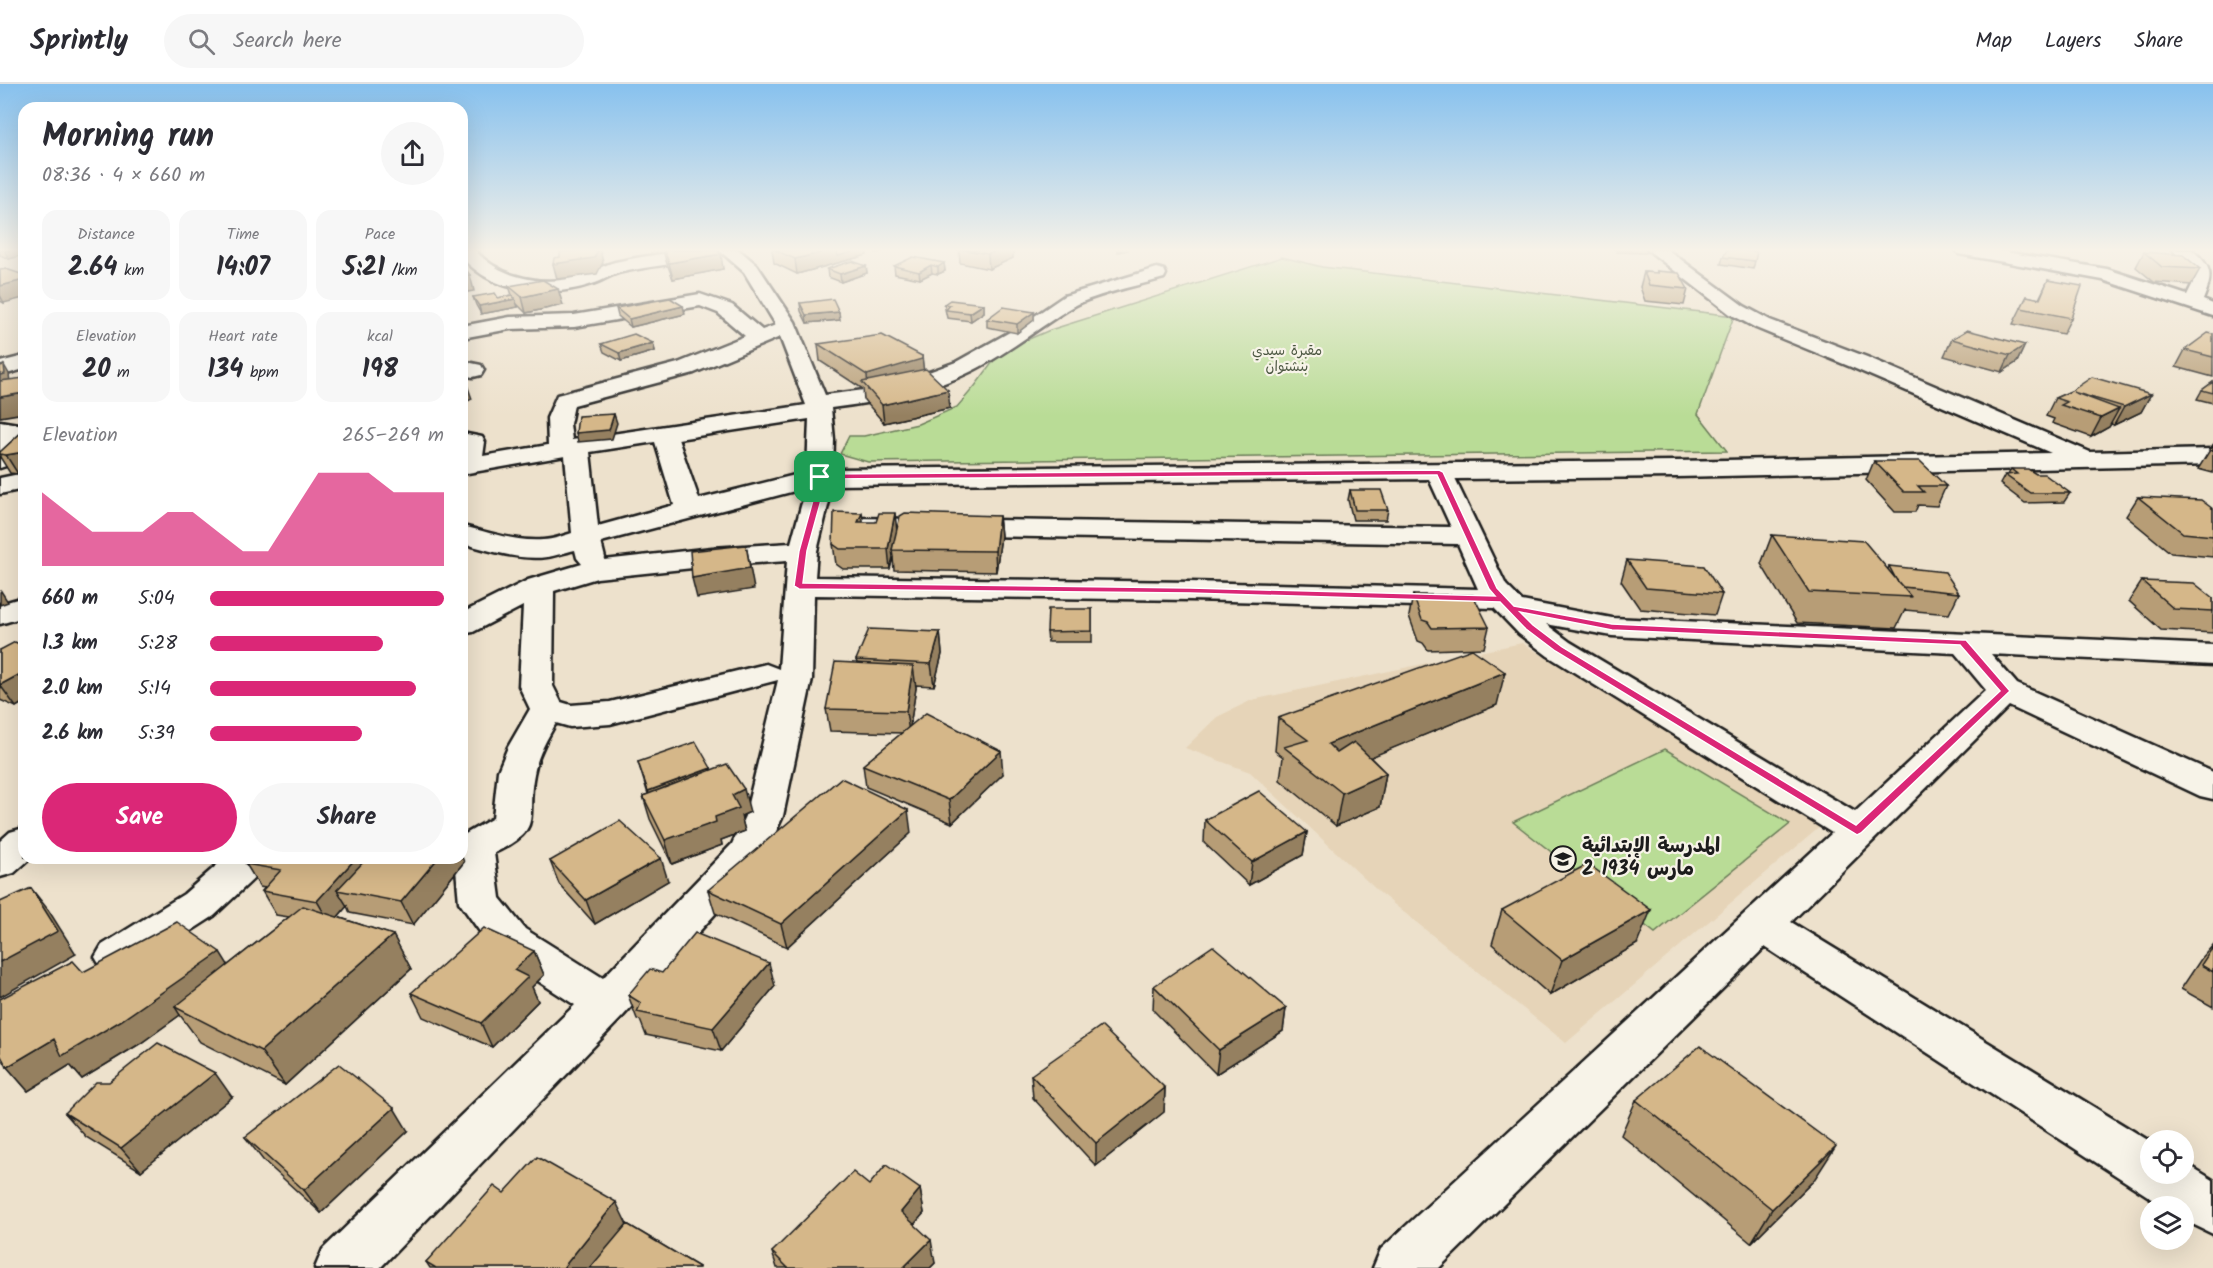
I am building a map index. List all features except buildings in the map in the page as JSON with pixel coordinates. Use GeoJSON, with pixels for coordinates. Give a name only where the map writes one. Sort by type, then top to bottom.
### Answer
{"type":"FeatureCollection","features":[{"type":"Feature","properties":{"kind":"street"},"geometry":{"type":"LineString","coordinates":[[468,331],[510,323],[574,321],[668,305]]}},
{"type":"Feature","properties":{"kind":"street"},"geometry":{"type":"LineString","coordinates":[[720,305],[772,332]]}},
{"type":"Feature","properties":{"kind":"street"},"geometry":{"type":"LineString","coordinates":[[342,1268],[607,1003],[748,852],[764,816],[795,679],[804,554],[819,493],[822,440],[819,407],[772,332],[763,305]]}},
{"type":"Feature","properties":{"kind":"street"},"geometry":{"type":"LineString","coordinates":[[468,465],[819,407],[912,386],[964,367],[1024,332],[1063,305]]}},
{"type":"Feature","properties":{"kind":"street"},"geometry":{"type":"LineString","coordinates":[[1731,305],[1763,324],[1859,362],[2090,461]]}},
{"type":"Feature","properties":{"kind":"street"},"geometry":{"type":"LineString","coordinates":[[2199,305],[2213,310]]}},
{"type":"Feature","properties":{"kind":"street"},"geometry":{"type":"LineString","coordinates":[[594,570],[569,448],[557,434],[558,419],[565,400],[686,368],[772,332]]}},
{"type":"Feature","properties":{"kind":"street"},"geometry":{"type":"LineString","coordinates":[[0,369],[18,364]]}},
{"type":"Feature","properties":{"kind":"street"},"geometry":{"type":"LineString","coordinates":[[0,428],[9,429],[0,460]]}},
{"type":"Feature","properties":{"kind":"street"},"geometry":{"type":"LineString","coordinates":[[664,434],[689,509]]}},
{"type":"Feature","properties":{"kind":"street"},"geometry":{"type":"LineString","coordinates":[[468,441],[473,442],[468,457]]}},
{"type":"Feature","properties":{"kind":"street"},"geometry":{"type":"LineString","coordinates":[[804,554],[987,502],[1439,472],[2213,457]]}},
{"type":"Feature","properties":{"kind":"street"},"geometry":{"type":"LineString","coordinates":[[1439,472],[1493,589],[1530,627],[1559,649],[1857,831]]}},
{"type":"Feature","properties":{"kind":"street"},"geometry":{"type":"LineString","coordinates":[[468,535],[527,549],[546,549],[689,509],[820,477],[987,502],[1469,536]]}},
{"type":"Feature","properties":{"kind":"street"},"geometry":{"type":"LineString","coordinates":[[0,486],[18,482]]}},
{"type":"Feature","properties":{"kind":"street"},"geometry":{"type":"LineString","coordinates":[[468,622],[539,586],[594,570],[712,557],[804,554],[1190,591],[1507,603],[1612,627],[2213,655]]}},
{"type":"Feature","properties":{"kind":"street"},"geometry":{"type":"LineString","coordinates":[[539,586],[536,686],[548,709],[570,716],[610,713],[766,674]]}},
{"type":"Feature","properties":{"kind":"street"},"geometry":{"type":"LineString","coordinates":[[0,615],[18,608]]}},
{"type":"Feature","properties":{"kind":"street"},"geometry":{"type":"LineString","coordinates":[[1963,642],[2005,691],[2213,787]]}},
{"type":"Feature","properties":{"kind":"street"},"geometry":{"type":"LineString","coordinates":[[1400,1268],[1610,1072],[1857,831],[2005,691]]}},
{"type":"Feature","properties":{"kind":"street"},"geometry":{"type":"LineString","coordinates":[[548,709],[526,747],[515,772],[512,798],[514,813],[510,825],[473,847],[480,902],[510,940],[607,1003]]}},
{"type":"Feature","properties":{"kind":"street"},"geometry":{"type":"LineString","coordinates":[[0,863],[18,847]]}},
{"type":"Feature","properties":{"kind":"street"},"geometry":{"type":"LineString","coordinates":[[80,979],[199,905],[244,864]]}},
{"type":"Feature","properties":{"kind":"street"},"geometry":{"type":"LineString","coordinates":[[1761,924],[2140,1163]]}},
{"type":"Feature","properties":{"kind":"street"},"geometry":{"type":"LineString","coordinates":[[2173,1184],[2213,1209]]}},
{"type":"Feature","properties":{"kind":"shaded area","name":"المدرسة الإبتدائية 2 مارس 1934"},"geometry":{"type":"Polygon","coordinates":[[[1522,643],[1821,826],[1566,1043],[1380,893],[1250,772],[1185,748],[1217,717],[1252,700],[1522,643]]]}},
{"type":"Feature","properties":{"kind":"green space","name":"مقبرة سيدي بنشتوان"},"geometry":{"type":"Polygon","coordinates":[[[1129,305],[1644,305],[1734,316],[1698,414],[1727,451],[868,462],[840,454],[849,436],[864,436],[918,424],[957,407],[1001,351],[1050,330],[1129,305]]]}},
{"type":"Feature","properties":{"kind":"green space"},"geometry":{"type":"Polygon","coordinates":[[[1665,749],[1790,824],[1655,933],[1513,822],[1665,749]]]}},
{"type":"Feature","properties":{"kind":"place","name":"المدرسة الإبتدائية 2 مارس 1934"},"geometry":{"type":"Point","coordinates":[1563,859]}},
{"type":"Feature","properties":{"kind":"route"},"geometry":{"type":"LineString","coordinates":[[820,477],[819,493],[803,551],[799,586],[1190,591],[1503,599],[1530,627],[1559,649],[1857,831],[2005,691],[1963,642],[1612,627],[1546,616],[1511,608],[1493,589],[1439,472],[820,477]]}}]}
